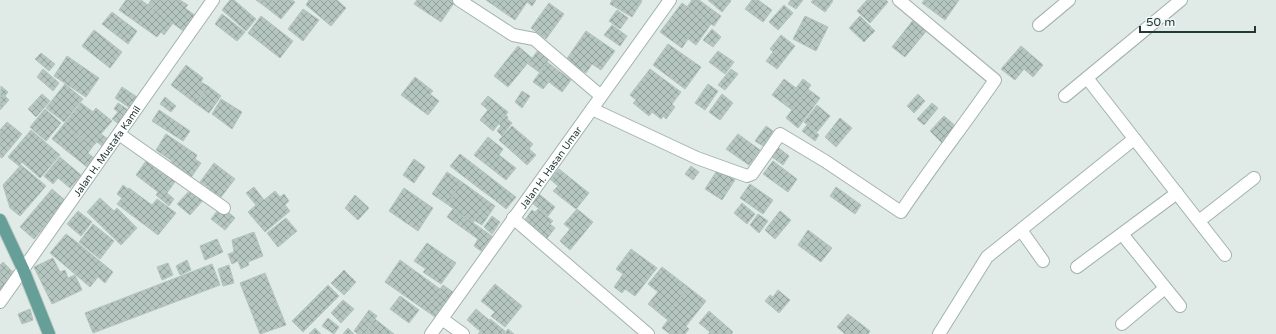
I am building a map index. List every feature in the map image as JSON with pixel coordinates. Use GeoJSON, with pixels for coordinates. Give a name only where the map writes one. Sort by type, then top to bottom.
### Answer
{"type":"FeatureCollection","features":[{"type":"Feature","properties":{"kind":"main road"},"geometry":{"type":"LineString","coordinates":[[0,220],[23,268],[49,334]]}},
{"type":"Feature","properties":{"kind":"street","name":"Jalan H. Mustafa Kamil"},"geometry":{"type":"LineString","coordinates":[[0,302],[213,0]]}},
{"type":"Feature","properties":{"kind":"street"},"geometry":{"type":"LineString","coordinates":[[459,0],[513,35],[534,39],[601,96]]}},
{"type":"Feature","properties":{"kind":"street","name":"Jalan H. Hasan Umar"},"geometry":{"type":"LineString","coordinates":[[431,334],[670,0]]}},
{"type":"Feature","properties":{"kind":"street"},"geometry":{"type":"LineString","coordinates":[[592,109],[697,158],[747,176],[752,174],[780,134],[825,161],[901,212],[932,165],[963,126],[995,80],[899,0]]}},
{"type":"Feature","properties":{"kind":"street"},"geometry":{"type":"LineString","coordinates":[[1039,25],[1069,0]]}},
{"type":"Feature","properties":{"kind":"street"},"geometry":{"type":"LineString","coordinates":[[1066,96],[1180,0]]}},
{"type":"Feature","properties":{"kind":"street"},"geometry":{"type":"LineString","coordinates":[[1087,78],[1225,255]]}},
{"type":"Feature","properties":{"kind":"street"},"geometry":{"type":"LineString","coordinates":[[119,134],[224,208]]}},
{"type":"Feature","properties":{"kind":"street"},"geometry":{"type":"LineString","coordinates":[[939,334],[987,258],[1134,139]]}},
{"type":"Feature","properties":{"kind":"street"},"geometry":{"type":"LineString","coordinates":[[1199,221],[1254,178]]}},
{"type":"Feature","properties":{"kind":"street"},"geometry":{"type":"LineString","coordinates":[[1077,267],[1177,193]]}},
{"type":"Feature","properties":{"kind":"street"},"geometry":{"type":"LineString","coordinates":[[513,218],[648,334]]}},
{"type":"Feature","properties":{"kind":"street"},"geometry":{"type":"LineString","coordinates":[[1021,230],[1043,261]]}},
{"type":"Feature","properties":{"kind":"street"},"geometry":{"type":"LineString","coordinates":[[1122,234],[1180,306]]}},
{"type":"Feature","properties":{"kind":"street"},"geometry":{"type":"LineString","coordinates":[[1122,324],[1165,288]]}},
{"type":"Feature","properties":{"kind":"street"},"geometry":{"type":"LineString","coordinates":[[442,319],[463,334]]}},
{"type":"Feature","properties":{"kind":"building"},"geometry":{"type":"Polygon","coordinates":[[[126,0],[141,0],[173,23],[164,35],[161,32],[157,37],[119,10],[126,0]]]}},
{"type":"Feature","properties":{"kind":"building"},"geometry":{"type":"Polygon","coordinates":[[[151,0],[180,0],[188,5],[185,8],[196,16],[186,33],[148,5],[151,0]]]}},
{"type":"Feature","properties":{"kind":"building"},"geometry":{"type":"Polygon","coordinates":[[[230,0],[234,0],[256,19],[246,31],[222,10],[230,0]]]}},
{"type":"Feature","properties":{"kind":"building"},"geometry":{"type":"Polygon","coordinates":[[[256,0],[273,0],[267,8],[256,0]]]}},
{"type":"Feature","properties":{"kind":"building"},"geometry":{"type":"Polygon","coordinates":[[[273,0],[292,0],[295,2],[281,19],[267,8],[273,0]]]}},
{"type":"Feature","properties":{"kind":"building"},"geometry":{"type":"Polygon","coordinates":[[[309,0],[337,0],[346,8],[331,26],[306,5],[309,0]]]}},
{"type":"Feature","properties":{"kind":"building"},"geometry":{"type":"Polygon","coordinates":[[[417,0],[456,0],[441,22],[414,4],[417,0]]]}},
{"type":"Feature","properties":{"kind":"building"},"geometry":{"type":"Polygon","coordinates":[[[486,0],[536,0],[532,6],[527,2],[515,20],[486,0]]]}},
{"type":"Feature","properties":{"kind":"building"},"geometry":{"type":"Polygon","coordinates":[[[612,0],[642,1],[632,17],[610,4],[612,0]]]}},
{"type":"Feature","properties":{"kind":"building"},"geometry":{"type":"Polygon","coordinates":[[[692,0],[699,0],[721,16],[714,26],[687,7],[692,0]]]}},
{"type":"Feature","properties":{"kind":"building"},"geometry":{"type":"Polygon","coordinates":[[[708,0],[730,0],[731,1],[722,12],[708,0]]]}},
{"type":"Feature","properties":{"kind":"building"},"geometry":{"type":"Polygon","coordinates":[[[752,0],[758,0],[772,10],[763,22],[745,9],[752,0]]]}},
{"type":"Feature","properties":{"kind":"building"},"geometry":{"type":"Polygon","coordinates":[[[791,0],[803,0],[796,9],[788,4],[791,0]]]}},
{"type":"Feature","properties":{"kind":"building"},"geometry":{"type":"Polygon","coordinates":[[[813,0],[833,1],[825,12],[811,2],[813,0]]]}},
{"type":"Feature","properties":{"kind":"building"},"geometry":{"type":"Polygon","coordinates":[[[867,0],[886,0],[888,2],[870,23],[857,11],[867,0]]]}},
{"type":"Feature","properties":{"kind":"building"},"geometry":{"type":"Polygon","coordinates":[[[924,0],[959,0],[945,20],[922,3],[924,0]]]}},
{"type":"Feature","properties":{"kind":"building"},"geometry":{"type":"Polygon","coordinates":[[[549,3],[564,14],[546,39],[531,28],[549,3]]]}},
{"type":"Feature","properties":{"kind":"building"},"geometry":{"type":"Polygon","coordinates":[[[682,3],[711,24],[696,45],[688,39],[682,48],[660,32],[682,3]]]}},
{"type":"Feature","properties":{"kind":"building"},"geometry":{"type":"Polygon","coordinates":[[[784,5],[793,13],[778,30],[769,22],[784,5]]]}},
{"type":"Feature","properties":{"kind":"building"},"geometry":{"type":"Polygon","coordinates":[[[303,9],[319,20],[303,41],[288,29],[303,9]]]}},
{"type":"Feature","properties":{"kind":"building"},"geometry":{"type":"Polygon","coordinates":[[[617,10],[628,18],[620,29],[609,21],[617,10]]]}},
{"type":"Feature","properties":{"kind":"building"},"geometry":{"type":"Polygon","coordinates":[[[112,12],[137,31],[128,44],[102,24],[112,12]]]}},
{"type":"Feature","properties":{"kind":"building"},"geometry":{"type":"Polygon","coordinates":[[[222,14],[245,32],[237,41],[215,24],[222,14]]]}},
{"type":"Feature","properties":{"kind":"building"},"geometry":{"type":"Polygon","coordinates":[[[261,16],[293,41],[280,58],[248,33],[261,16]]]}},
{"type":"Feature","properties":{"kind":"building"},"geometry":{"type":"Polygon","coordinates":[[[805,16],[828,27],[816,51],[793,39],[805,16]]]}},
{"type":"Feature","properties":{"kind":"building"},"geometry":{"type":"Polygon","coordinates":[[[860,16],[875,31],[864,42],[849,28],[860,16]]]}},
{"type":"Feature","properties":{"kind":"building"},"geometry":{"type":"Polygon","coordinates":[[[914,19],[928,29],[905,57],[892,47],[914,19]]]}},
{"type":"Feature","properties":{"kind":"building"},"geometry":{"type":"Polygon","coordinates":[[[612,25],[627,36],[620,46],[604,35],[612,25]]]}},
{"type":"Feature","properties":{"kind":"building"},"geometry":{"type":"Polygon","coordinates":[[[712,29],[721,37],[713,47],[703,40],[712,29]]]}},
{"type":"Feature","properties":{"kind":"building"},"geometry":{"type":"Polygon","coordinates":[[[94,30],[122,52],[110,68],[82,46],[94,30]]]}},
{"type":"Feature","properties":{"kind":"building"},"geometry":{"type":"Polygon","coordinates":[[[586,31],[615,51],[601,70],[592,64],[586,73],[566,60],[586,31]]]}},
{"type":"Feature","properties":{"kind":"building"},"geometry":{"type":"Polygon","coordinates":[[[781,35],[795,46],[777,69],[766,61],[773,52],[770,49],[781,35]]]}},
{"type":"Feature","properties":{"kind":"building"},"geometry":{"type":"Polygon","coordinates":[[[668,44],[701,67],[685,89],[653,65],[668,44]]]}},
{"type":"Feature","properties":{"kind":"building"},"geometry":{"type":"Polygon","coordinates":[[[518,46],[532,58],[508,87],[494,76],[518,46]]]}},
{"type":"Feature","properties":{"kind":"building"},"geometry":{"type":"Polygon","coordinates":[[[1021,46],[1043,65],[1033,77],[1024,69],[1015,80],[1001,69],[1021,46]]]}},
{"type":"Feature","properties":{"kind":"building"},"geometry":{"type":"Polygon","coordinates":[[[538,50],[550,58],[539,72],[528,64],[538,50]]]}},
{"type":"Feature","properties":{"kind":"building"},"geometry":{"type":"Polygon","coordinates":[[[718,51],[734,62],[725,74],[709,62],[718,51]]]}},
{"type":"Feature","properties":{"kind":"building"},"geometry":{"type":"Polygon","coordinates":[[[41,53],[55,64],[49,71],[35,59],[41,53]]]}},
{"type":"Feature","properties":{"kind":"building"},"geometry":{"type":"Polygon","coordinates":[[[67,56],[99,78],[86,97],[54,76],[67,56]]]}},
{"type":"Feature","properties":{"kind":"building"},"geometry":{"type":"Polygon","coordinates":[[[547,62],[571,80],[562,92],[549,82],[543,89],[533,82],[547,62]]]}},
{"type":"Feature","properties":{"kind":"building"},"geometry":{"type":"Polygon","coordinates":[[[186,65],[203,78],[201,82],[208,86],[195,103],[171,85],[186,65]]]}},
{"type":"Feature","properties":{"kind":"building"},"geometry":{"type":"Polygon","coordinates":[[[43,69],[59,83],[53,91],[37,77],[43,69]]]}},
{"type":"Feature","properties":{"kind":"building"},"geometry":{"type":"Polygon","coordinates":[[[650,69],[681,92],[672,104],[675,107],[666,119],[663,116],[661,119],[652,112],[649,116],[633,103],[636,100],[630,95],[650,69]]]}},
{"type":"Feature","properties":{"kind":"building"},"geometry":{"type":"Polygon","coordinates":[[[731,69],[738,74],[725,90],[718,85],[731,69]]]}},
{"type":"Feature","properties":{"kind":"building"},"geometry":{"type":"Polygon","coordinates":[[[415,77],[433,91],[430,94],[439,101],[428,115],[401,95],[415,77]]]}},
{"type":"Feature","properties":{"kind":"building"},"geometry":{"type":"Polygon","coordinates":[[[784,79],[796,88],[784,104],[772,95],[784,79]]]}},
{"type":"Feature","properties":{"kind":"building"},"geometry":{"type":"Polygon","coordinates":[[[803,79],[811,85],[792,110],[784,104],[803,79]]]}},
{"type":"Feature","properties":{"kind":"building"},"geometry":{"type":"Polygon","coordinates":[[[65,84],[83,99],[64,122],[46,108],[65,84]]]}},
{"type":"Feature","properties":{"kind":"building"},"geometry":{"type":"Polygon","coordinates":[[[708,84],[718,91],[705,110],[695,103],[708,84]]]}},
{"type":"Feature","properties":{"kind":"building"},"geometry":{"type":"Polygon","coordinates":[[[1,86],[8,92],[5,96],[9,100],[0,110],[1,86]]]}},
{"type":"Feature","properties":{"kind":"building"},"geometry":{"type":"Polygon","coordinates":[[[208,86],[221,96],[209,113],[195,103],[208,86]]]}},
{"type":"Feature","properties":{"kind":"building"},"geometry":{"type":"Polygon","coordinates":[[[122,87],[140,99],[133,110],[115,98],[122,87]]]}},
{"type":"Feature","properties":{"kind":"building"},"geometry":{"type":"Polygon","coordinates":[[[808,89],[820,98],[798,128],[786,118],[808,89]]]}},
{"type":"Feature","properties":{"kind":"building"},"geometry":{"type":"Polygon","coordinates":[[[522,91],[530,96],[522,108],[515,102],[522,91]]]}},
{"type":"Feature","properties":{"kind":"building"},"geometry":{"type":"Polygon","coordinates":[[[42,94],[50,101],[36,117],[28,109],[42,94]]]}},
{"type":"Feature","properties":{"kind":"building"},"geometry":{"type":"Polygon","coordinates":[[[722,94],[733,103],[720,120],[709,112],[722,94]]]}},
{"type":"Feature","properties":{"kind":"building"},"geometry":{"type":"Polygon","coordinates":[[[918,94],[925,101],[914,113],[907,106],[918,94]]]}},
{"type":"Feature","properties":{"kind":"building"},"geometry":{"type":"Polygon","coordinates":[[[488,96],[508,112],[493,131],[480,120],[488,110],[481,104],[488,96]]]}},
{"type":"Feature","properties":{"kind":"building"},"geometry":{"type":"Polygon","coordinates":[[[165,97],[176,106],[171,112],[160,104],[165,97]]]}},
{"type":"Feature","properties":{"kind":"building"},"geometry":{"type":"Polygon","coordinates":[[[221,99],[242,112],[232,129],[212,114],[221,99]]]}},
{"type":"Feature","properties":{"kind":"building"},"geometry":{"type":"Polygon","coordinates":[[[81,103],[93,112],[96,108],[112,121],[101,134],[108,139],[102,146],[97,142],[93,146],[64,124],[81,103]]]}},
{"type":"Feature","properties":{"kind":"building"},"geometry":{"type":"Polygon","coordinates":[[[118,103],[130,111],[119,124],[112,119],[118,112],[114,109],[118,103]]]}},
{"type":"Feature","properties":{"kind":"building"},"geometry":{"type":"Polygon","coordinates":[[[932,103],[938,108],[924,125],[917,119],[932,103]]]}},
{"type":"Feature","properties":{"kind":"building"},"geometry":{"type":"Polygon","coordinates":[[[817,105],[830,116],[817,132],[804,122],[817,105]]]}},
{"type":"Feature","properties":{"kind":"building"},"geometry":{"type":"Polygon","coordinates":[[[45,109],[61,123],[46,141],[30,127],[45,109]]]}},
{"type":"Feature","properties":{"kind":"building"},"geometry":{"type":"Polygon","coordinates":[[[159,110],[190,131],[183,141],[152,121],[159,110]]]}},
{"type":"Feature","properties":{"kind":"building"},"geometry":{"type":"Polygon","coordinates":[[[506,115],[508,117],[507,119],[512,123],[502,136],[497,131],[501,126],[499,124],[506,115]]]}},
{"type":"Feature","properties":{"kind":"building"},"geometry":{"type":"Polygon","coordinates":[[[944,116],[959,129],[944,145],[930,131],[944,116]]]}},
{"type":"Feature","properties":{"kind":"building"},"geometry":{"type":"Polygon","coordinates":[[[840,118],[852,128],[836,147],[825,137],[840,118]]]}},
{"type":"Feature","properties":{"kind":"building"},"geometry":{"type":"Polygon","coordinates":[[[7,122],[22,134],[2,158],[0,157],[0,130],[7,122]]]}},
{"type":"Feature","properties":{"kind":"building"},"geometry":{"type":"Polygon","coordinates":[[[64,124],[93,146],[88,153],[94,158],[87,167],[52,139],[64,124]]]}},
{"type":"Feature","properties":{"kind":"building"},"geometry":{"type":"Polygon","coordinates":[[[807,125],[819,135],[815,141],[802,131],[807,125]]]}},
{"type":"Feature","properties":{"kind":"building"},"geometry":{"type":"Polygon","coordinates":[[[512,126],[533,144],[529,149],[536,155],[527,165],[499,140],[512,126]]]}},
{"type":"Feature","properties":{"kind":"building"},"geometry":{"type":"Polygon","coordinates":[[[766,126],[773,131],[763,146],[755,141],[766,126]]]}},
{"type":"Feature","properties":{"kind":"building"},"geometry":{"type":"Polygon","coordinates":[[[31,130],[60,155],[40,178],[22,162],[19,166],[8,157],[31,130]]]}},
{"type":"Feature","properties":{"kind":"building"},"geometry":{"type":"Polygon","coordinates":[[[166,134],[197,155],[195,159],[201,163],[190,179],[169,165],[172,161],[156,150],[166,134]]]}},
{"type":"Feature","properties":{"kind":"building"},"geometry":{"type":"Polygon","coordinates":[[[738,134],[760,150],[749,165],[726,149],[738,134]]]}},
{"type":"Feature","properties":{"kind":"building"},"geometry":{"type":"Polygon","coordinates":[[[488,137],[503,149],[499,155],[516,168],[506,180],[474,155],[488,137]]]}},
{"type":"Feature","properties":{"kind":"building"},"geometry":{"type":"Polygon","coordinates":[[[775,145],[789,156],[783,165],[768,154],[775,145]]]}},
{"type":"Feature","properties":{"kind":"building"},"geometry":{"type":"Polygon","coordinates":[[[460,154],[490,177],[480,189],[450,166],[460,154]]]}},
{"type":"Feature","properties":{"kind":"building"},"geometry":{"type":"Polygon","coordinates":[[[60,157],[81,175],[70,188],[58,178],[53,184],[44,176],[60,157]]]}},
{"type":"Feature","properties":{"kind":"building"},"geometry":{"type":"Polygon","coordinates":[[[414,159],[425,167],[414,183],[403,175],[414,159]]]}},
{"type":"Feature","properties":{"kind":"building"},"geometry":{"type":"Polygon","coordinates":[[[146,161],[165,175],[168,172],[177,179],[167,193],[174,199],[169,206],[156,195],[158,192],[136,175],[146,161]]]}},
{"type":"Feature","properties":{"kind":"building"},"geometry":{"type":"Polygon","coordinates":[[[773,161],[797,179],[788,192],[763,174],[773,161]]]}},
{"type":"Feature","properties":{"kind":"building"},"geometry":{"type":"Polygon","coordinates":[[[214,163],[235,179],[221,197],[216,193],[214,197],[205,190],[208,187],[200,182],[214,163]]]}},
{"type":"Feature","properties":{"kind":"building"},"geometry":{"type":"Polygon","coordinates":[[[21,165],[46,186],[20,216],[10,208],[3,185],[21,165]]]}},
{"type":"Feature","properties":{"kind":"building"},"geometry":{"type":"Polygon","coordinates":[[[691,166],[699,172],[693,180],[685,174],[691,166]]]}},
{"type":"Feature","properties":{"kind":"building"},"geometry":{"type":"Polygon","coordinates":[[[559,169],[589,193],[576,209],[553,191],[558,186],[550,179],[559,169]]]}},
{"type":"Feature","properties":{"kind":"building"},"geometry":{"type":"Polygon","coordinates":[[[718,169],[735,180],[722,200],[705,189],[718,169]]]}},
{"type":"Feature","properties":{"kind":"building"},"geometry":{"type":"Polygon","coordinates":[[[447,172],[462,182],[447,204],[432,194],[447,172]]]}},
{"type":"Feature","properties":{"kind":"building"},"geometry":{"type":"Polygon","coordinates":[[[490,177],[504,188],[495,200],[480,189],[490,177]]]}},
{"type":"Feature","properties":{"kind":"building"},"geometry":{"type":"Polygon","coordinates":[[[462,182],[488,201],[473,223],[447,204],[462,182]]]}},
{"type":"Feature","properties":{"kind":"building"},"geometry":{"type":"Polygon","coordinates":[[[750,184],[773,200],[763,214],[740,198],[750,184]]]}},
{"type":"Feature","properties":{"kind":"building"},"geometry":{"type":"Polygon","coordinates":[[[123,185],[152,205],[157,199],[176,213],[158,235],[117,204],[122,198],[117,194],[123,185]]]}},
{"type":"Feature","properties":{"kind":"building"},"geometry":{"type":"Polygon","coordinates":[[[254,187],[264,200],[275,191],[280,197],[284,194],[289,201],[285,205],[290,211],[265,232],[248,212],[256,205],[246,193],[254,187]]]}},
{"type":"Feature","properties":{"kind":"building"},"geometry":{"type":"Polygon","coordinates":[[[836,187],[861,205],[855,214],[830,196],[836,187]]]}},
{"type":"Feature","properties":{"kind":"building"},"geometry":{"type":"Polygon","coordinates":[[[192,188],[204,199],[190,215],[177,204],[192,188]]]}},
{"type":"Feature","properties":{"kind":"building"},"geometry":{"type":"Polygon","coordinates":[[[404,188],[433,208],[418,231],[389,211],[404,188]]]}},
{"type":"Feature","properties":{"kind":"building"},"geometry":{"type":"Polygon","coordinates":[[[504,188],[516,197],[506,209],[495,200],[504,188]]]}},
{"type":"Feature","properties":{"kind":"building"},"geometry":{"type":"Polygon","coordinates":[[[52,189],[66,201],[34,239],[20,227],[52,189]]]}},
{"type":"Feature","properties":{"kind":"building"},"geometry":{"type":"Polygon","coordinates":[[[539,194],[555,207],[548,216],[532,203],[539,194]]]}},
{"type":"Feature","properties":{"kind":"building"},"geometry":{"type":"Polygon","coordinates":[[[355,195],[369,208],[358,220],[345,208],[355,195]]]}},
{"type":"Feature","properties":{"kind":"building"},"geometry":{"type":"Polygon","coordinates":[[[100,198],[114,211],[117,208],[137,228],[121,245],[87,212],[100,198]]]}},
{"type":"Feature","properties":{"kind":"building"},"geometry":{"type":"Polygon","coordinates":[[[488,201],[495,206],[482,225],[474,220],[488,201]]]}},
{"type":"Feature","properties":{"kind":"building"},"geometry":{"type":"Polygon","coordinates":[[[742,203],[755,214],[747,224],[734,213],[742,203]]]}},
{"type":"Feature","properties":{"kind":"building"},"geometry":{"type":"Polygon","coordinates":[[[221,206],[235,218],[225,230],[211,219],[221,206]]]}},
{"type":"Feature","properties":{"kind":"building"},"geometry":{"type":"Polygon","coordinates":[[[453,209],[492,236],[481,251],[474,246],[478,239],[447,217],[453,209]]]}},
{"type":"Feature","properties":{"kind":"building"},"geometry":{"type":"Polygon","coordinates":[[[538,209],[553,221],[550,224],[555,228],[544,242],[522,224],[532,210],[535,212],[538,209]]]}},
{"type":"Feature","properties":{"kind":"building"},"geometry":{"type":"Polygon","coordinates":[[[577,209],[593,222],[570,250],[560,241],[570,229],[564,224],[577,209]]]}},
{"type":"Feature","properties":{"kind":"building"},"geometry":{"type":"Polygon","coordinates":[[[78,211],[92,222],[81,236],[67,224],[78,211]]]}},
{"type":"Feature","properties":{"kind":"building"},"geometry":{"type":"Polygon","coordinates":[[[780,211],[791,220],[775,239],[765,230],[780,211]]]}},
{"type":"Feature","properties":{"kind":"building"},"geometry":{"type":"Polygon","coordinates":[[[758,214],[768,221],[759,233],[750,225],[758,214]]]}},
{"type":"Feature","properties":{"kind":"building"},"geometry":{"type":"Polygon","coordinates":[[[492,216],[500,222],[492,234],[484,227],[492,216]]]}},
{"type":"Feature","properties":{"kind":"building"},"geometry":{"type":"Polygon","coordinates":[[[286,218],[297,231],[278,247],[267,233],[286,218]]]}},
{"type":"Feature","properties":{"kind":"building"},"geometry":{"type":"Polygon","coordinates":[[[93,224],[114,241],[100,259],[79,242],[93,224]]]}},
{"type":"Feature","properties":{"kind":"building"},"geometry":{"type":"Polygon","coordinates":[[[808,230],[832,248],[821,262],[798,245],[808,230]]]}},
{"type":"Feature","properties":{"kind":"building"},"geometry":{"type":"Polygon","coordinates":[[[254,232],[263,256],[248,262],[249,265],[241,269],[238,261],[232,264],[228,254],[234,252],[232,240],[254,232]]]}},
{"type":"Feature","properties":{"kind":"building"},"geometry":{"type":"Polygon","coordinates":[[[66,234],[78,243],[62,263],[50,253],[66,234]]]}},
{"type":"Feature","properties":{"kind":"building"},"geometry":{"type":"Polygon","coordinates":[[[217,239],[223,252],[205,260],[200,246],[217,239]]]}},
{"type":"Feature","properties":{"kind":"building"},"geometry":{"type":"Polygon","coordinates":[[[78,243],[113,272],[105,283],[98,277],[90,287],[62,263],[78,243]]]}},
{"type":"Feature","properties":{"kind":"building"},"geometry":{"type":"Polygon","coordinates":[[[427,243],[456,263],[441,284],[423,272],[426,269],[414,261],[427,243]]]}},
{"type":"Feature","properties":{"kind":"building"},"geometry":{"type":"Polygon","coordinates":[[[631,249],[657,268],[635,296],[625,289],[622,293],[614,287],[623,274],[616,269],[631,249]]]}},
{"type":"Feature","properties":{"kind":"building"},"geometry":{"type":"Polygon","coordinates":[[[53,258],[60,272],[65,270],[68,278],[75,275],[82,290],[52,304],[34,267],[53,258]]]}},
{"type":"Feature","properties":{"kind":"building"},"geometry":{"type":"Polygon","coordinates":[[[187,260],[191,270],[180,275],[176,266],[187,260]]]}},
{"type":"Feature","properties":{"kind":"building"},"geometry":{"type":"Polygon","coordinates":[[[400,260],[440,289],[425,310],[385,282],[400,260]]]}},
{"type":"Feature","properties":{"kind":"building"},"geometry":{"type":"Polygon","coordinates":[[[3,262],[16,275],[0,292],[0,265],[3,262]]]}},
{"type":"Feature","properties":{"kind":"building"},"geometry":{"type":"Polygon","coordinates":[[[168,263],[173,275],[162,280],[157,267],[168,263]]]}},
{"type":"Feature","properties":{"kind":"building"},"geometry":{"type":"Polygon","coordinates":[[[212,264],[220,285],[93,333],[85,313],[212,264]]]}},
{"type":"Feature","properties":{"kind":"building"},"geometry":{"type":"Polygon","coordinates":[[[229,265],[234,283],[223,286],[218,269],[229,265]]]}},
{"type":"Feature","properties":{"kind":"building"},"geometry":{"type":"Polygon","coordinates":[[[662,267],[688,287],[664,317],[648,304],[658,292],[648,284],[662,267]]]}},
{"type":"Feature","properties":{"kind":"building"},"geometry":{"type":"Polygon","coordinates":[[[344,270],[356,282],[344,295],[331,283],[344,270]]]}},
{"type":"Feature","properties":{"kind":"building"},"geometry":{"type":"Polygon","coordinates":[[[265,273],[286,325],[260,334],[240,283],[265,273]]]}},
{"type":"Feature","properties":{"kind":"building"},"geometry":{"type":"Polygon","coordinates":[[[495,284],[522,306],[505,327],[491,316],[495,312],[481,301],[495,284]]]}},
{"type":"Feature","properties":{"kind":"building"},"geometry":{"type":"Polygon","coordinates":[[[328,285],[339,296],[303,332],[292,321],[328,285]]]}},
{"type":"Feature","properties":{"kind":"building"},"geometry":{"type":"Polygon","coordinates":[[[443,285],[456,294],[438,319],[425,310],[443,285]]]}},
{"type":"Feature","properties":{"kind":"building"},"geometry":{"type":"Polygon","coordinates":[[[688,287],[706,301],[686,326],[689,329],[685,334],[670,334],[662,328],[668,320],[664,317],[688,287]]]}},
{"type":"Feature","properties":{"kind":"building"},"geometry":{"type":"Polygon","coordinates":[[[778,290],[790,300],[779,313],[765,301],[770,295],[773,297],[778,290]]]}},
{"type":"Feature","properties":{"kind":"building"},"geometry":{"type":"Polygon","coordinates":[[[400,296],[419,310],[409,323],[390,309],[400,296]]]}},
{"type":"Feature","properties":{"kind":"building"},"geometry":{"type":"Polygon","coordinates":[[[343,300],[354,309],[341,323],[331,313],[343,300]]]}},
{"type":"Feature","properties":{"kind":"building"},"geometry":{"type":"Polygon","coordinates":[[[30,309],[33,320],[22,324],[18,314],[30,309]]]}},
{"type":"Feature","properties":{"kind":"building"},"geometry":{"type":"Polygon","coordinates":[[[476,309],[489,320],[480,331],[467,320],[476,309]]]}},
{"type":"Feature","properties":{"kind":"building"},"geometry":{"type":"Polygon","coordinates":[[[369,310],[377,316],[364,334],[358,334],[354,331],[369,310]]]}},
{"type":"Feature","properties":{"kind":"building"},"geometry":{"type":"Polygon","coordinates":[[[709,311],[733,332],[731,334],[708,334],[710,332],[699,323],[709,311]]]}},
{"type":"Feature","properties":{"kind":"building"},"geometry":{"type":"Polygon","coordinates":[[[848,314],[870,331],[868,334],[845,334],[837,327],[848,314]]]}},
{"type":"Feature","properties":{"kind":"building"},"geometry":{"type":"Polygon","coordinates":[[[328,318],[339,327],[334,334],[322,326],[328,318]]]}},
{"type":"Feature","properties":{"kind":"building"},"geometry":{"type":"Polygon","coordinates":[[[375,319],[394,334],[364,334],[375,319]]]}},
{"type":"Feature","properties":{"kind":"building"},"geometry":{"type":"Polygon","coordinates":[[[490,319],[505,331],[503,334],[478,334],[490,319]]]}},
{"type":"Feature","properties":{"kind":"building"},"geometry":{"type":"Polygon","coordinates":[[[315,328],[321,334],[309,334],[315,328]]]}},
{"type":"Feature","properties":{"kind":"building"},"geometry":{"type":"Polygon","coordinates":[[[348,328],[354,334],[343,334],[348,328]]]}},
{"type":"Feature","properties":{"kind":"building"},"geometry":{"type":"Polygon","coordinates":[[[508,329],[514,334],[504,334],[508,329]]]}}]}
